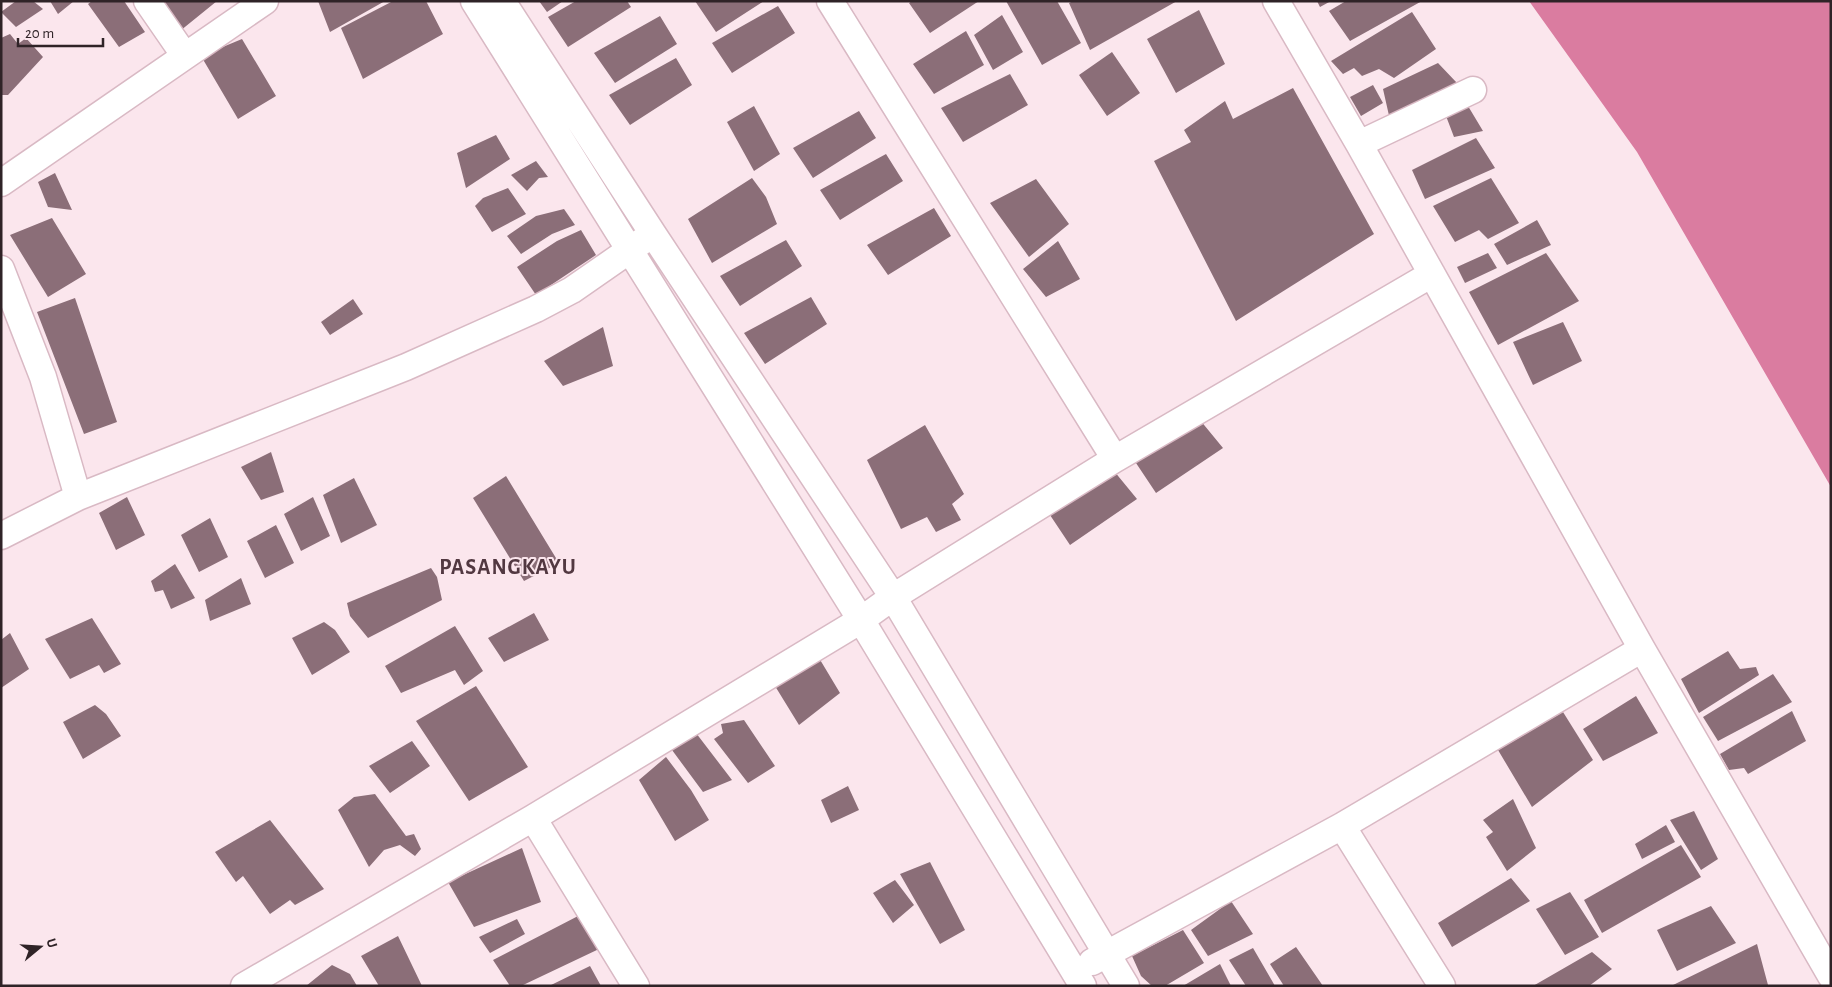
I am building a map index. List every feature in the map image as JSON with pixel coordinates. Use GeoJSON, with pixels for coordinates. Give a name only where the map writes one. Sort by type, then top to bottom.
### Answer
{"type":"FeatureCollection","features":[{"type":"Feature","properties":{"kind":"street"},"geometry":{"type":"LineString","coordinates":[[147,1],[185,56]]}},
{"type":"Feature","properties":{"kind":"street"},"geometry":{"type":"LineString","coordinates":[[1,183],[265,1]]}},
{"type":"Feature","properties":{"kind":"street"},"geometry":{"type":"LineString","coordinates":[[474,1],[861,620],[1078,978],[1107,955],[1342,826],[1642,649]]}},
{"type":"Feature","properties":{"kind":"street"},"geometry":{"type":"LineString","coordinates":[[502,1],[653,234],[893,597],[1126,986]]}},
{"type":"Feature","properties":{"kind":"street"},"geometry":{"type":"LineString","coordinates":[[830,1],[1115,459]]}},
{"type":"Feature","properties":{"kind":"street"},"geometry":{"type":"LineString","coordinates":[[1276,1],[1359,144],[1642,649],[1831,978],[1819,986]]}},
{"type":"Feature","properties":{"kind":"street"},"geometry":{"type":"LineString","coordinates":[[1359,144],[1473,90]]}},
{"type":"Feature","properties":{"kind":"street"},"geometry":{"type":"LineString","coordinates":[[1,536],[78,497],[406,367],[490,330],[572,290],[653,234]]}},
{"type":"Feature","properties":{"kind":"street"},"geometry":{"type":"LineString","coordinates":[[1,269],[43,377],[78,497]]}},
{"type":"Feature","properties":{"kind":"street"},"geometry":{"type":"LineString","coordinates":[[244,986],[533,818],[861,620],[893,597],[1115,459],[1432,274]]}},
{"type":"Feature","properties":{"kind":"street"},"geometry":{"type":"LineString","coordinates":[[533,818],[636,986]]}},
{"type":"Feature","properties":{"kind":"street"},"geometry":{"type":"LineString","coordinates":[[1342,826],[1442,986]]}},
{"type":"Feature","properties":{"kind":"shaded area"},"geometry":{"type":"Polygon","coordinates":[[[1529,1],[1831,1],[1831,487],[1637,152],[1529,1]]]}},
{"type":"Feature","properties":{"kind":"building"},"geometry":{"type":"Polygon","coordinates":[[[16,1],[33,1],[43,9],[16,27],[1,12],[16,1]]]}},
{"type":"Feature","properties":{"kind":"building"},"geometry":{"type":"Polygon","coordinates":[[[50,1],[74,1],[58,14],[50,1]]]}},
{"type":"Feature","properties":{"kind":"building"},"geometry":{"type":"Polygon","coordinates":[[[92,1],[124,1],[145,32],[119,47],[88,4],[92,1]]]}},
{"type":"Feature","properties":{"kind":"building"},"geometry":{"type":"Polygon","coordinates":[[[154,1],[217,1],[175,35],[154,1]]]}},
{"type":"Feature","properties":{"kind":"building"},"geometry":{"type":"Polygon","coordinates":[[[318,1],[385,1],[330,32],[318,1]]]}},
{"type":"Feature","properties":{"kind":"building"},"geometry":{"type":"Polygon","coordinates":[[[393,1],[426,1],[443,34],[363,79],[341,28],[393,1]]]}},
{"type":"Feature","properties":{"kind":"building"},"geometry":{"type":"Polygon","coordinates":[[[539,1],[563,1],[547,12],[539,1]]]}},
{"type":"Feature","properties":{"kind":"building"},"geometry":{"type":"Polygon","coordinates":[[[576,1],[627,1],[631,7],[568,47],[548,17],[576,1]]]}},
{"type":"Feature","properties":{"kind":"building"},"geometry":{"type":"Polygon","coordinates":[[[695,1],[764,1],[716,32],[695,1]]]}},
{"type":"Feature","properties":{"kind":"building"},"geometry":{"type":"Polygon","coordinates":[[[912,1],[979,1],[930,33],[909,3],[912,1]]]}},
{"type":"Feature","properties":{"kind":"building"},"geometry":{"type":"Polygon","coordinates":[[[1006,1],[1057,1],[1081,43],[1042,65],[1006,1]]]}},
{"type":"Feature","properties":{"kind":"building"},"geometry":{"type":"Polygon","coordinates":[[[1073,1],[1177,1],[1090,50],[1069,3],[1073,1]]]}},
{"type":"Feature","properties":{"kind":"building"},"geometry":{"type":"Polygon","coordinates":[[[1317,1],[1331,1],[1320,7],[1317,1]]]}},
{"type":"Feature","properties":{"kind":"building"},"geometry":{"type":"Polygon","coordinates":[[[1346,1],[1422,1],[1350,41],[1329,11],[1346,1]]]}},
{"type":"Feature","properties":{"kind":"building"},"geometry":{"type":"Polygon","coordinates":[[[778,6],[795,33],[732,73],[712,43],[778,6]]]}},
{"type":"Feature","properties":{"kind":"building"},"geometry":{"type":"Polygon","coordinates":[[[1199,10],[1225,64],[1176,93],[1147,39],[1199,10]]]}},
{"type":"Feature","properties":{"kind":"building"},"geometry":{"type":"Polygon","coordinates":[[[1412,12],[1436,49],[1394,78],[1379,69],[1362,76],[1354,68],[1343,74],[1331,61],[1412,12]]]}},
{"type":"Feature","properties":{"kind":"building"},"geometry":{"type":"Polygon","coordinates":[[[1002,15],[1023,52],[993,70],[974,35],[1002,15]]]}},
{"type":"Feature","properties":{"kind":"building"},"geometry":{"type":"Polygon","coordinates":[[[660,16],[677,44],[615,83],[594,53],[660,16]]]}},
{"type":"Feature","properties":{"kind":"building"},"geometry":{"type":"Polygon","coordinates":[[[966,31],[984,65],[934,94],[913,64],[966,31]]]}},
{"type":"Feature","properties":{"kind":"building"},"geometry":{"type":"Polygon","coordinates":[[[10,34],[18,44],[26,38],[43,57],[8,95],[1,95],[1,38],[10,34]]]}},
{"type":"Feature","properties":{"kind":"building"},"geometry":{"type":"Polygon","coordinates":[[[242,39],[276,96],[238,119],[201,56],[242,39]]]}},
{"type":"Feature","properties":{"kind":"building"},"geometry":{"type":"Polygon","coordinates":[[[1112,52],[1140,93],[1107,116],[1079,75],[1112,52]]]}},
{"type":"Feature","properties":{"kind":"building"},"geometry":{"type":"Polygon","coordinates":[[[676,58],[692,85],[630,125],[609,95],[676,58]]]}},
{"type":"Feature","properties":{"kind":"building"},"geometry":{"type":"Polygon","coordinates":[[[1438,63],[1457,83],[1390,120],[1383,89],[1438,63]]]}},
{"type":"Feature","properties":{"kind":"building"},"geometry":{"type":"Polygon","coordinates":[[[1010,74],[1028,105],[963,142],[941,108],[1010,74]]]}},
{"type":"Feature","properties":{"kind":"building"},"geometry":{"type":"Polygon","coordinates":[[[1373,85],[1383,103],[1361,116],[1350,97],[1373,85]]]}},
{"type":"Feature","properties":{"kind":"building"},"geometry":{"type":"Polygon","coordinates":[[[1293,88],[1374,234],[1236,321],[1154,161],[1191,142],[1184,130],[1225,101],[1233,119],[1293,88]]]}},
{"type":"Feature","properties":{"kind":"building"},"geometry":{"type":"Polygon","coordinates":[[[754,106],[780,154],[754,171],[727,122],[754,106]]]}},
{"type":"Feature","properties":{"kind":"building"},"geometry":{"type":"Polygon","coordinates":[[[1468,106],[1483,131],[1454,137],[1446,116],[1468,106]]]}},
{"type":"Feature","properties":{"kind":"building"},"geometry":{"type":"Polygon","coordinates":[[[859,111],[876,138],[813,178],[793,148],[859,111]]]}},
{"type":"Feature","properties":{"kind":"building"},"geometry":{"type":"Polygon","coordinates":[[[496,135],[510,159],[466,188],[457,153],[496,135]]]}},
{"type":"Feature","properties":{"kind":"building"},"geometry":{"type":"Polygon","coordinates":[[[1476,138],[1495,168],[1425,199],[1412,170],[1476,138]]]}},
{"type":"Feature","properties":{"kind":"building"},"geometry":{"type":"Polygon","coordinates":[[[886,154],[903,181],[840,220],[820,190],[886,154]]]}},
{"type":"Feature","properties":{"kind":"building"},"geometry":{"type":"Polygon","coordinates":[[[536,161],[548,177],[539,178],[527,191],[511,175],[536,161]]]}},
{"type":"Feature","properties":{"kind":"building"},"geometry":{"type":"Polygon","coordinates":[[[55,173],[72,210],[48,207],[38,182],[55,173]]]}},
{"type":"Feature","properties":{"kind":"building"},"geometry":{"type":"Polygon","coordinates":[[[752,178],[766,197],[777,224],[712,263],[688,219],[752,178]]]}},
{"type":"Feature","properties":{"kind":"building"},"geometry":{"type":"Polygon","coordinates":[[[1491,178],[1519,223],[1488,239],[1479,230],[1455,242],[1433,206],[1491,178]]]}},
{"type":"Feature","properties":{"kind":"building"},"geometry":{"type":"Polygon","coordinates":[[[1036,179],[1069,224],[1029,257],[990,203],[1036,179]]]}},
{"type":"Feature","properties":{"kind":"building"},"geometry":{"type":"Polygon","coordinates":[[[508,188],[526,214],[492,232],[475,206],[483,198],[508,188]]]}},
{"type":"Feature","properties":{"kind":"building"},"geometry":{"type":"Polygon","coordinates":[[[934,208],[951,236],[888,275],[867,245],[934,208]]]}},
{"type":"Feature","properties":{"kind":"building"},"geometry":{"type":"Polygon","coordinates":[[[564,209],[575,225],[552,234],[521,254],[507,236],[536,216],[564,209]]]}},
{"type":"Feature","properties":{"kind":"building"},"geometry":{"type":"Polygon","coordinates":[[[52,218],[86,274],[48,297],[10,235],[52,218]]]}},
{"type":"Feature","properties":{"kind":"building"},"geometry":{"type":"Polygon","coordinates":[[[1537,220],[1551,245],[1507,265],[1494,244],[1537,220]]]}},
{"type":"Feature","properties":{"kind":"building"},"geometry":{"type":"Polygon","coordinates":[[[581,230],[596,255],[536,295],[517,267],[557,241],[581,230]]]}},
{"type":"Feature","properties":{"kind":"building"},"geometry":{"type":"Polygon","coordinates":[[[786,240],[802,266],[740,306],[720,276],[786,240]]]}},
{"type":"Feature","properties":{"kind":"building"},"geometry":{"type":"Polygon","coordinates":[[[1058,241],[1080,279],[1046,297],[1023,269],[1058,241]]]}},
{"type":"Feature","properties":{"kind":"building"},"geometry":{"type":"Polygon","coordinates":[[[1488,253],[1497,268],[1465,283],[1457,267],[1488,253]]]}},
{"type":"Feature","properties":{"kind":"building"},"geometry":{"type":"Polygon","coordinates":[[[1546,253],[1579,301],[1498,345],[1469,292],[1546,253]]]}},
{"type":"Feature","properties":{"kind":"building"},"geometry":{"type":"Polygon","coordinates":[[[811,297],[827,324],[765,364],[744,333],[811,297]]]}},
{"type":"Feature","properties":{"kind":"building"},"geometry":{"type":"Polygon","coordinates":[[[75,298],[117,422],[84,434],[37,312],[75,298]]]}},
{"type":"Feature","properties":{"kind":"building"},"geometry":{"type":"Polygon","coordinates":[[[353,299],[363,314],[330,335],[321,322],[353,299]]]}},
{"type":"Feature","properties":{"kind":"building"},"geometry":{"type":"Polygon","coordinates":[[[1563,322],[1582,361],[1533,385],[1513,342],[1563,322]]]}},
{"type":"Feature","properties":{"kind":"building"},"geometry":{"type":"Polygon","coordinates":[[[603,327],[613,366],[563,386],[544,361],[603,327]]]}},
{"type":"Feature","properties":{"kind":"building"},"geometry":{"type":"Polygon","coordinates":[[[1200,420],[1223,448],[1156,493],[1136,463],[1200,420]]]}},
{"type":"Feature","properties":{"kind":"building"},"geometry":{"type":"Polygon","coordinates":[[[925,425],[964,494],[952,504],[961,520],[936,532],[927,517],[901,529],[867,460],[925,425]]]}},
{"type":"Feature","properties":{"kind":"building"},"geometry":{"type":"Polygon","coordinates":[[[271,452],[284,492],[261,500],[241,467],[271,452]]]}},
{"type":"Feature","properties":{"kind":"building"},"geometry":{"type":"Polygon","coordinates":[[[1114,471],[1137,499],[1070,545],[1050,515],[1114,471]]]}},
{"type":"Feature","properties":{"kind":"building"},"geometry":{"type":"Polygon","coordinates":[[[506,476],[559,563],[524,581],[473,498],[506,476]]]}},
{"type":"Feature","properties":{"kind":"building"},"geometry":{"type":"Polygon","coordinates":[[[354,478],[377,525],[341,543],[323,495],[354,478]]]}},
{"type":"Feature","properties":{"kind":"building"},"geometry":{"type":"Polygon","coordinates":[[[127,497],[145,535],[116,550],[99,513],[127,497]]]}},
{"type":"Feature","properties":{"kind":"building"},"geometry":{"type":"Polygon","coordinates":[[[313,497],[330,536],[301,551],[284,514],[313,497]]]}},
{"type":"Feature","properties":{"kind":"building"},"geometry":{"type":"Polygon","coordinates":[[[210,518],[228,557],[199,572],[181,535],[210,518]]]}},
{"type":"Feature","properties":{"kind":"building"},"geometry":{"type":"Polygon","coordinates":[[[276,525],[294,563],[265,578],[247,541],[276,525]]]}},
{"type":"Feature","properties":{"kind":"building"},"geometry":{"type":"Polygon","coordinates":[[[175,564],[195,598],[171,609],[163,590],[155,592],[151,581],[175,564]]]}},
{"type":"Feature","properties":{"kind":"building"},"geometry":{"type":"Polygon","coordinates":[[[431,568],[437,577],[442,600],[368,638],[350,616],[347,603],[431,568]]]}},
{"type":"Feature","properties":{"kind":"building"},"geometry":{"type":"Polygon","coordinates":[[[241,578],[251,604],[210,621],[205,600],[241,578]]]}},
{"type":"Feature","properties":{"kind":"building"},"geometry":{"type":"Polygon","coordinates":[[[534,613],[549,640],[504,662],[488,638],[534,613]]]}},
{"type":"Feature","properties":{"kind":"building"},"geometry":{"type":"Polygon","coordinates":[[[92,618],[121,664],[104,673],[99,665],[70,679],[45,639],[92,618]]]}},
{"type":"Feature","properties":{"kind":"building"},"geometry":{"type":"Polygon","coordinates":[[[324,622],[335,630],[350,652],[312,675],[292,638],[324,622]]]}},
{"type":"Feature","properties":{"kind":"building"},"geometry":{"type":"Polygon","coordinates":[[[455,626],[483,671],[464,685],[455,670],[401,693],[385,666],[455,626]]]}},
{"type":"Feature","properties":{"kind":"building"},"geometry":{"type":"Polygon","coordinates":[[[10,633],[29,669],[1,688],[1,640],[10,633]]]}},
{"type":"Feature","properties":{"kind":"building"},"geometry":{"type":"Polygon","coordinates":[[[1728,651],[1740,669],[1756,667],[1759,675],[1699,713],[1681,679],[1728,651]]]}},
{"type":"Feature","properties":{"kind":"building"},"geometry":{"type":"Polygon","coordinates":[[[819,658],[840,693],[799,725],[775,686],[819,658]]]}},
{"type":"Feature","properties":{"kind":"building"},"geometry":{"type":"Polygon","coordinates":[[[1773,674],[1792,702],[1718,741],[1703,717],[1773,674]]]}},
{"type":"Feature","properties":{"kind":"building"},"geometry":{"type":"Polygon","coordinates":[[[476,686],[528,767],[469,801],[416,721],[476,686]]]}},
{"type":"Feature","properties":{"kind":"building"},"geometry":{"type":"Polygon","coordinates":[[[1636,696],[1658,733],[1603,761],[1583,729],[1636,696]]]}},
{"type":"Feature","properties":{"kind":"building"},"geometry":{"type":"Polygon","coordinates":[[[95,705],[106,714],[121,736],[83,759],[63,722],[95,705]]]}},
{"type":"Feature","properties":{"kind":"building"},"geometry":{"type":"Polygon","coordinates":[[[1792,711],[1806,741],[1748,774],[1744,768],[1729,770],[1720,754],[1792,711]]]}},
{"type":"Feature","properties":{"kind":"building"},"geometry":{"type":"Polygon","coordinates":[[[1563,712],[1593,760],[1532,807],[1498,750],[1563,712]]]}},
{"type":"Feature","properties":{"kind":"building"},"geometry":{"type":"Polygon","coordinates":[[[744,720],[775,766],[748,783],[714,739],[723,733],[721,724],[744,720]]]}},
{"type":"Feature","properties":{"kind":"building"},"geometry":{"type":"Polygon","coordinates":[[[696,733],[732,780],[703,792],[672,750],[696,733]]]}},
{"type":"Feature","properties":{"kind":"building"},"geometry":{"type":"Polygon","coordinates":[[[412,741],[430,766],[390,793],[369,766],[412,741]]]}},
{"type":"Feature","properties":{"kind":"building"},"geometry":{"type":"Polygon","coordinates":[[[666,757],[691,790],[709,820],[675,841],[639,780],[666,757]]]}},
{"type":"Feature","properties":{"kind":"building"},"geometry":{"type":"Polygon","coordinates":[[[848,786],[859,810],[831,823],[821,800],[848,786]]]}},
{"type":"Feature","properties":{"kind":"building"},"geometry":{"type":"Polygon","coordinates":[[[375,794],[406,836],[414,834],[421,849],[415,856],[400,845],[384,850],[369,867],[338,810],[354,797],[375,794]]]}},
{"type":"Feature","properties":{"kind":"building"},"geometry":{"type":"Polygon","coordinates":[[[1513,799],[1536,848],[1507,871],[1486,837],[1493,832],[1483,820],[1513,799]]]}},
{"type":"Feature","properties":{"kind":"building"},"geometry":{"type":"Polygon","coordinates":[[[1694,811],[1718,859],[1701,870],[1670,820],[1694,811]]]}},
{"type":"Feature","properties":{"kind":"building"},"geometry":{"type":"Polygon","coordinates":[[[270,820],[324,889],[295,905],[290,900],[270,914],[243,876],[236,882],[215,852],[270,820]]]}},
{"type":"Feature","properties":{"kind":"building"},"geometry":{"type":"Polygon","coordinates":[[[1666,825],[1675,842],[1642,859],[1635,844],[1666,825]]]}},
{"type":"Feature","properties":{"kind":"building"},"geometry":{"type":"Polygon","coordinates":[[[1681,845],[1701,877],[1602,933],[1584,900],[1681,845]]]}},
{"type":"Feature","properties":{"kind":"building"},"geometry":{"type":"Polygon","coordinates":[[[522,848],[541,902],[474,927],[448,882],[522,848]]]}},
{"type":"Feature","properties":{"kind":"building"},"geometry":{"type":"Polygon","coordinates":[[[930,862],[965,930],[940,944],[900,874],[930,862]]]}},
{"type":"Feature","properties":{"kind":"building"},"geometry":{"type":"Polygon","coordinates":[[[1511,878],[1530,901],[1452,947],[1438,923],[1511,878]]]}},
{"type":"Feature","properties":{"kind":"building"},"geometry":{"type":"Polygon","coordinates":[[[895,880],[914,905],[893,923],[873,893],[895,880]]]}},
{"type":"Feature","properties":{"kind":"building"},"geometry":{"type":"Polygon","coordinates":[[[1570,892],[1599,937],[1565,955],[1536,909],[1570,892]]]}},
{"type":"Feature","properties":{"kind":"building"},"geometry":{"type":"Polygon","coordinates":[[[1231,901],[1253,934],[1208,956],[1191,930],[1231,901]]]}},
{"type":"Feature","properties":{"kind":"building"},"geometry":{"type":"Polygon","coordinates":[[[1711,906],[1736,943],[1677,971],[1657,930],[1711,906]]]}},
{"type":"Feature","properties":{"kind":"building"},"geometry":{"type":"Polygon","coordinates":[[[580,915],[599,949],[521,986],[510,986],[493,960],[580,915]]]}},
{"type":"Feature","properties":{"kind":"building"},"geometry":{"type":"Polygon","coordinates":[[[517,919],[525,934],[490,953],[479,937],[517,919]]]}},
{"type":"Feature","properties":{"kind":"building"},"geometry":{"type":"Polygon","coordinates":[[[1183,930],[1204,963],[1165,986],[1152,986],[1141,976],[1132,956],[1183,930]]]}},
{"type":"Feature","properties":{"kind":"building"},"geometry":{"type":"Polygon","coordinates":[[[398,936],[422,986],[379,986],[361,956],[398,936]]]}},
{"type":"Feature","properties":{"kind":"building"},"geometry":{"type":"Polygon","coordinates":[[[1757,944],[1768,985],[1671,986],[1757,944]]]}},
{"type":"Feature","properties":{"kind":"building"},"geometry":{"type":"Polygon","coordinates":[[[1296,947],[1323,986],[1284,986],[1270,964],[1296,947]]]}},
{"type":"Feature","properties":{"kind":"building"},"geometry":{"type":"Polygon","coordinates":[[[1253,948],[1275,986],[1246,986],[1229,960],[1253,948]]]}},
{"type":"Feature","properties":{"kind":"building"},"geometry":{"type":"Polygon","coordinates":[[[1592,952],[1612,969],[1589,986],[1533,986],[1592,952]]]}},
{"type":"Feature","properties":{"kind":"building"},"geometry":{"type":"Polygon","coordinates":[[[1220,964],[1231,986],[1183,986],[1220,964]]]}},
{"type":"Feature","properties":{"kind":"building"},"geometry":{"type":"Polygon","coordinates":[[[332,965],[350,974],[357,986],[306,986],[332,965]]]}},
{"type":"Feature","properties":{"kind":"building"},"geometry":{"type":"Polygon","coordinates":[[[590,966],[601,986],[549,986],[590,966]]]}},
{"type":"Feature","properties":{"kind":"district","name":"PASANGKAYU"},"geometry":{"type":"Point","coordinates":[508,567]}}]}
